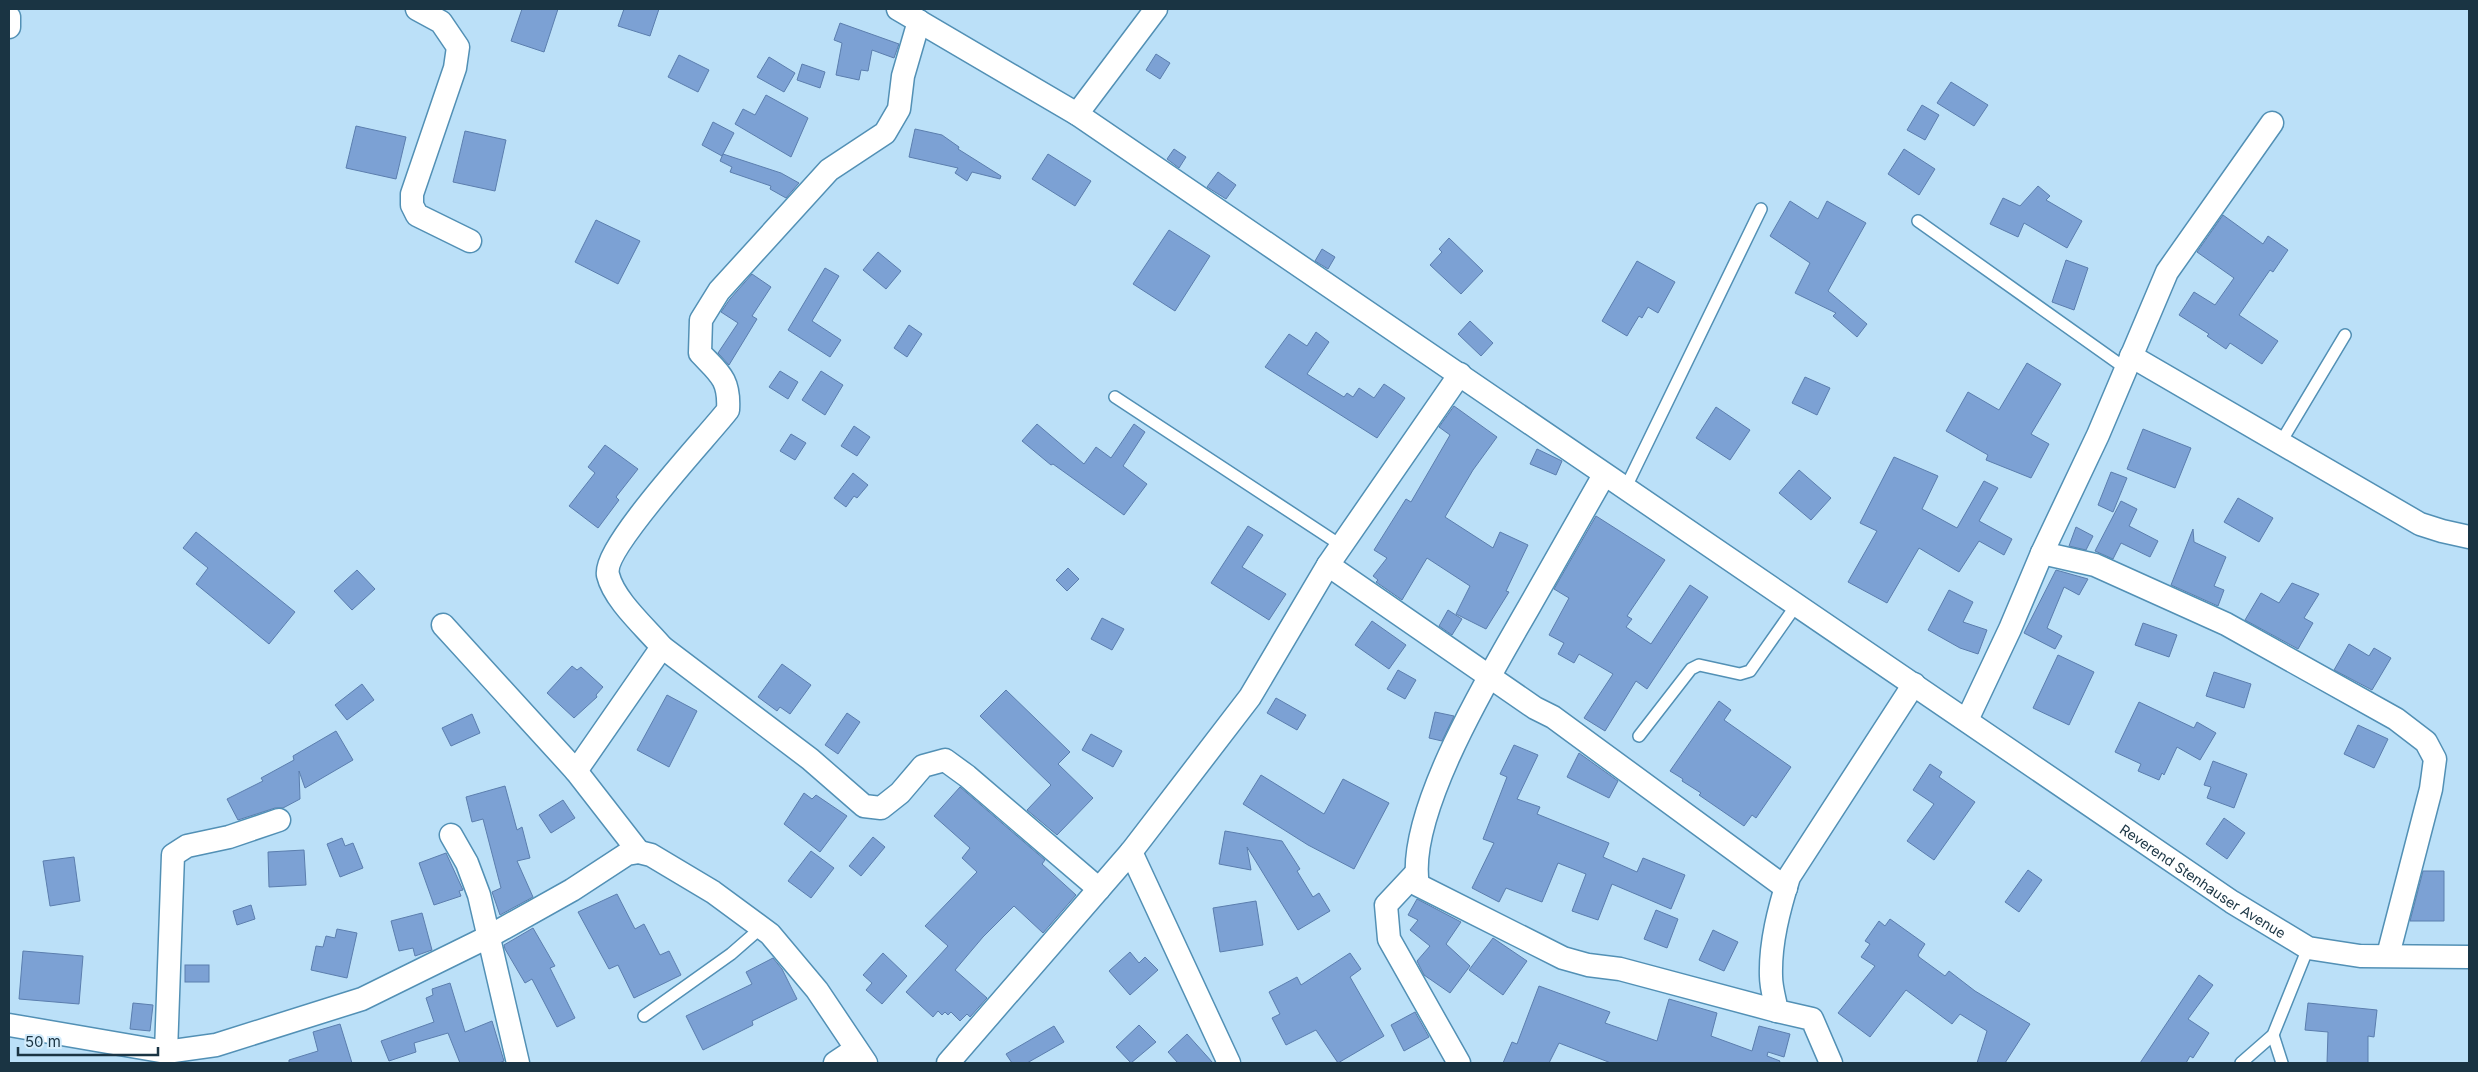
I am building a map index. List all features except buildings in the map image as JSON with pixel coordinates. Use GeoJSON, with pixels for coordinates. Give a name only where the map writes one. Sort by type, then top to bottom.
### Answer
{"type":"FeatureCollection","features":[{"type":"Feature","properties":{"kind":"street"},"geometry":{"type":"LineString","coordinates":[[417,9],[441,22],[458,48],[455,68],[412,194],[412,205],[417,215],[470,241]]}},
{"type":"Feature","properties":{"kind":"street","name":"Reverend Stenhauser Avenue"},"geometry":{"type":"LineString","coordinates":[[898,9],[920,20],[1077,114],[1460,374],[1604,475],[1626,487],[1967,720],[2146,845],[2232,902],[2308,948],[2360,956],[2469,957]]}},
{"type":"Feature","properties":{"kind":"street"},"geometry":{"type":"LineString","coordinates":[[1077,114],[1156,9]]}},
{"type":"Feature","properties":{"kind":"street"},"geometry":{"type":"LineString","coordinates":[[9,17],[9,28]]}},
{"type":"Feature","properties":{"kind":"street"},"geometry":{"type":"LineString","coordinates":[[920,20],[903,76],[899,110],[885,133],[829,170],[719,291],[701,320],[700,353],[725,379],[729,393],[728,410],[630,526],[610,562],[607,572],[613,590],[662,647],[810,759],[864,806],[881,808],[900,793],[923,766],[945,760],[967,776],[1099,889]]}},
{"type":"Feature","properties":{"kind":"street"},"geometry":{"type":"LineString","coordinates":[[1967,720],[2010,629],[2042,553],[2098,435],[2167,272],[2272,123]]}},
{"type":"Feature","properties":{"kind":"street"},"geometry":{"type":"LineString","coordinates":[[2128,362],[2281,442],[2420,524],[2469,536]]}},
{"type":"Feature","properties":{"kind":"street"},"geometry":{"type":"LineString","coordinates":[[948,1063],[1131,852],[1250,697],[1328,564],[1460,374]]}},
{"type":"Feature","properties":{"kind":"street"},"geometry":{"type":"LineString","coordinates":[[1604,475],[1490,676],[1446,763],[1419,838],[1416,873],[1418,884],[1563,958],[1588,965],[1620,969],[1812,1019],[1831,1063]]}},
{"type":"Feature","properties":{"kind":"street"},"geometry":{"type":"LineString","coordinates":[[2042,553],[2095,566],[2226,624],[2396,719],[2426,742],[2435,759],[2431,788],[2388,955]]}},
{"type":"Feature","properties":{"kind":"street"},"geometry":{"type":"LineString","coordinates":[[1328,564],[1535,708],[1553,717],[1786,888]]}},
{"type":"Feature","properties":{"kind":"street"},"geometry":{"type":"LineString","coordinates":[[442,625],[576,772],[639,852]]}},
{"type":"Feature","properties":{"kind":"street"},"geometry":{"type":"LineString","coordinates":[[576,772],[662,647]]}},
{"type":"Feature","properties":{"kind":"street"},"geometry":{"type":"LineString","coordinates":[[1777,1011],[1771,978],[1772,945],[1789,877],[1914,684]]}},
{"type":"Feature","properties":{"kind":"street"},"geometry":{"type":"LineString","coordinates":[[166,1052],[173,855],[188,846],[229,836],[279,820]]}},
{"type":"Feature","properties":{"kind":"street"},"geometry":{"type":"LineString","coordinates":[[451,835],[467,864],[479,895],[518,1063]]}},
{"type":"Feature","properties":{"kind":"street"},"geometry":{"type":"LineString","coordinates":[[9,1025],[166,1052],[216,1045],[362,998],[488,937],[572,890],[626,854],[639,852],[651,855],[713,892],[762,927],[817,990],[861,1056],[835,1063]]}},
{"type":"Feature","properties":{"kind":"street"},"geometry":{"type":"LineString","coordinates":[[1131,852],[1229,1063]]}},
{"type":"Feature","properties":{"kind":"street"},"geometry":{"type":"LineString","coordinates":[[1416,873],[1386,905],[1389,939],[1458,1063]]}},
{"type":"Feature","properties":{"kind":"lane"},"geometry":{"type":"LineString","coordinates":[[1626,487],[1761,209]]}},
{"type":"Feature","properties":{"kind":"lane"},"geometry":{"type":"LineString","coordinates":[[1918,221],[2128,362]]}},
{"type":"Feature","properties":{"kind":"lane"},"geometry":{"type":"LineString","coordinates":[[2281,442],[2345,335]]}},
{"type":"Feature","properties":{"kind":"lane"},"geometry":{"type":"LineString","coordinates":[[1115,397],[1342,546]]}},
{"type":"Feature","properties":{"kind":"lane"},"geometry":{"type":"LineString","coordinates":[[1639,736],[1691,669],[1699,665],[1740,674],[1750,671],[1797,604]]}},
{"type":"Feature","properties":{"kind":"lane"},"geometry":{"type":"LineString","coordinates":[[644,1016],[731,954],[762,927]]}},
{"type":"Feature","properties":{"kind":"lane"},"geometry":{"type":"LineString","coordinates":[[2241,1063],[2273,1035],[2308,948]]}},
{"type":"Feature","properties":{"kind":"lane"},"geometry":{"type":"LineString","coordinates":[[2273,1035],[2282,1063]]}}]}
